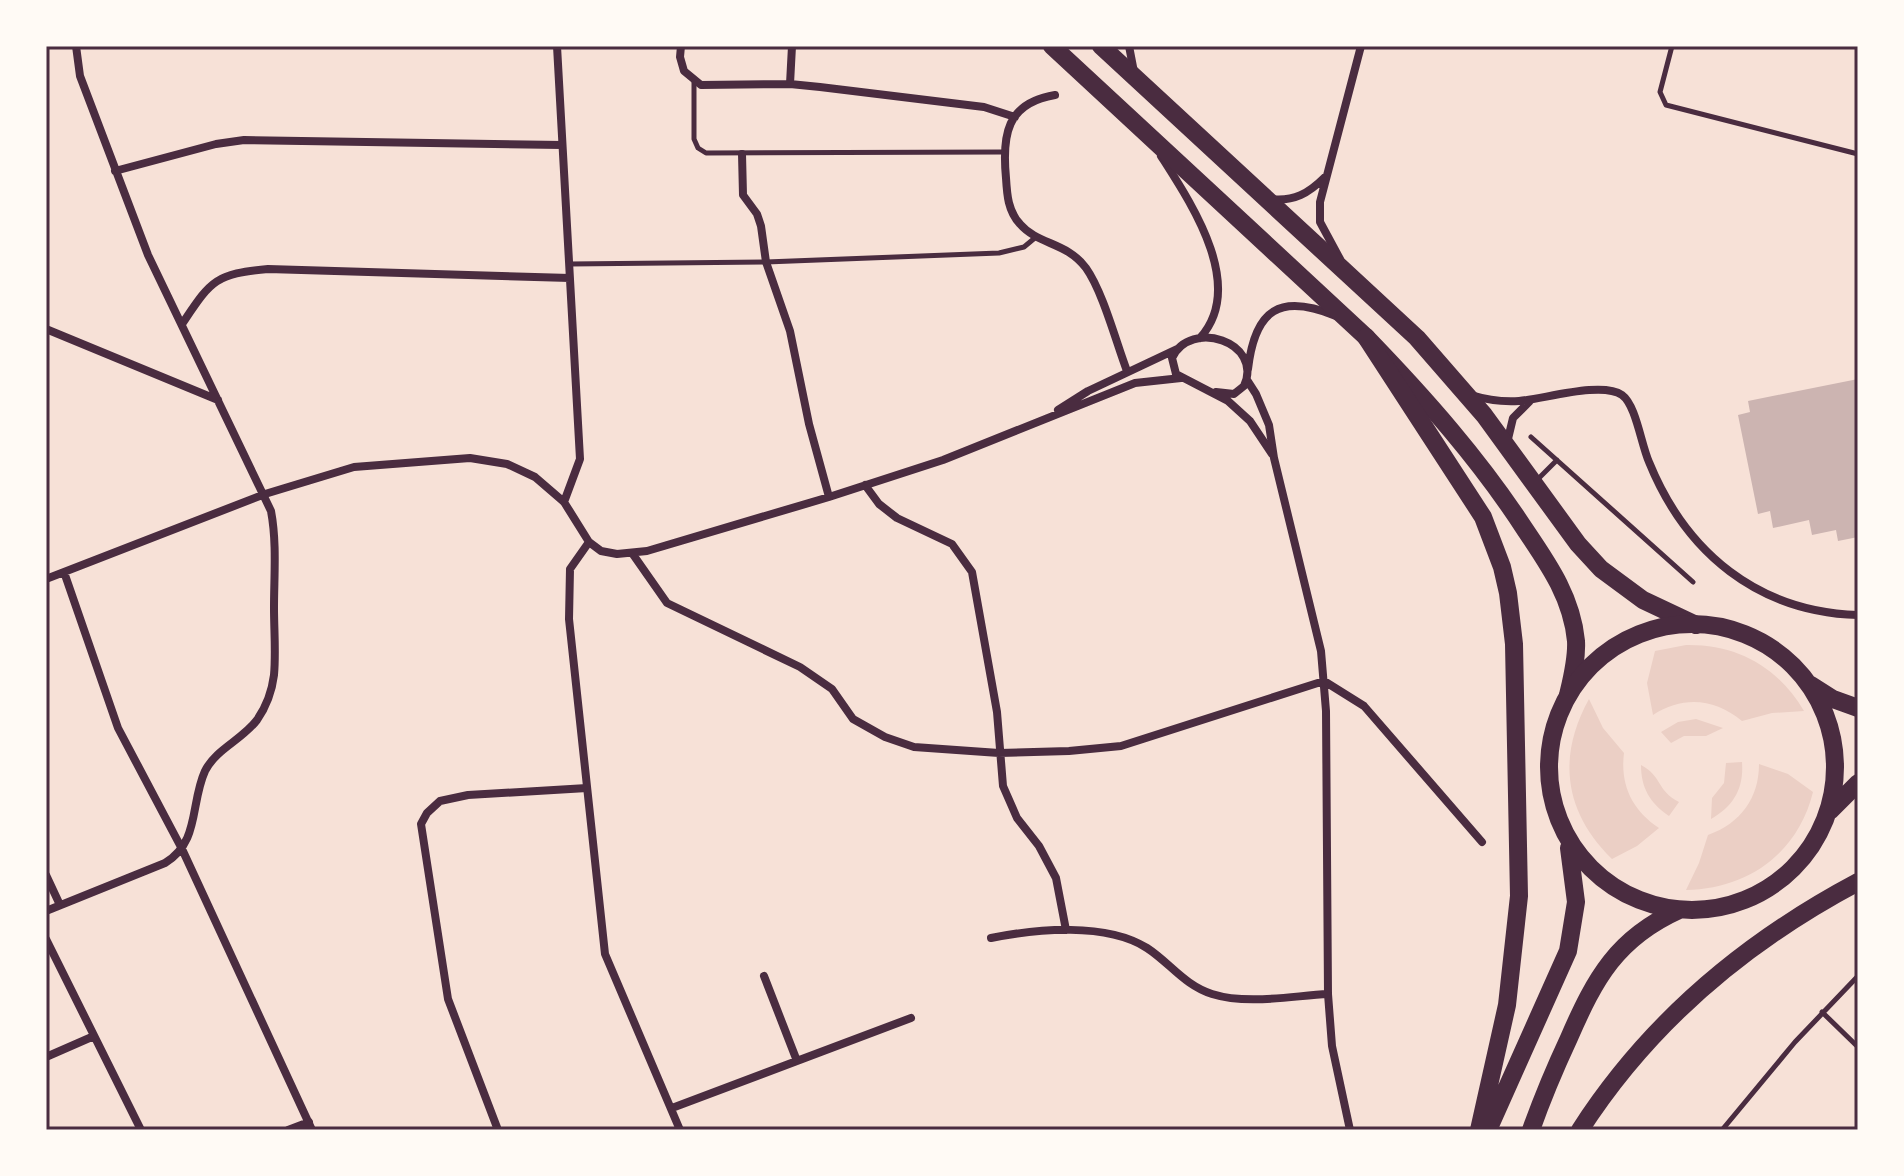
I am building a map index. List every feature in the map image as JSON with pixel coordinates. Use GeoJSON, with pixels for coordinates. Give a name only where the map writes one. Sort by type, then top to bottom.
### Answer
{"type":"FeatureCollection","features":[{"type":"Feature","properties":{"kind":"main road"},"geometry":{"type":"LineString","coordinates":[[1052,46],[1366,337],[1449,427],[1512,509],[1555,573],[1569,606],[1576,642],[1568,695],[1554,728],[1548,764],[1552,800],[1565,834],[1576,884],[1575,918],[1568,951],[1488,1130]]}},
{"type":"Feature","properties":{"kind":"main road"},"geometry":{"type":"LineString","coordinates":[[1101,46],[1417,338],[1467,394],[1589,557],[1614,581],[1653,606],[1696,625]]}},
{"type":"Feature","properties":{"kind":"main road"},"geometry":{"type":"LineString","coordinates":[[1366,337],[1483,517],[1502,567],[1508,593],[1514,644],[1519,908],[1507,1005],[1479,1130]]}},
{"type":"Feature","properties":{"kind":"main road"},"geometry":{"type":"LineString","coordinates":[[1565,834],[1586,863],[1613,886],[1645,902],[1679,910],[1735,904],[1785,876],[1811,848],[1828,813],[1835,780],[1834,745],[1825,712],[1807,682],[1782,656],[1733,630],[1696,625],[1658,629],[1622,642],[1592,665],[1568,695]]}},
{"type":"Feature","properties":{"kind":"main road"},"geometry":{"type":"LineString","coordinates":[[1807,682],[1833,699],[1858,708]]}},
{"type":"Feature","properties":{"kind":"main road"},"geometry":{"type":"LineString","coordinates":[[1828,813],[1858,783]]}},
{"type":"Feature","properties":{"kind":"main road"},"geometry":{"type":"LineString","coordinates":[[1580,1130],[1637,1053],[1710,979],[1794,917],[1858,882]]}},
{"type":"Feature","properties":{"kind":"main road"},"geometry":{"type":"LineString","coordinates":[[1531,1130],[1556,1066],[1598,977],[1609,961],[1636,935],[1679,910]]}},
{"type":"Feature","properties":{"kind":"street"},"geometry":{"type":"LineString","coordinates":[[46,911],[165,863],[182,849],[191,834],[206,769],[216,756],[249,729],[266,705],[274,675],[275,539],[271,511],[148,255],[80,76],[76,46]]}},
{"type":"Feature","properties":{"kind":"street"},"geometry":{"type":"LineString","coordinates":[[557,46],[580,459],[564,502]]}},
{"type":"Feature","properties":{"kind":"street"},"geometry":{"type":"LineString","coordinates":[[681,46],[681,64],[694,82],[716,86],[790,84],[984,107],[1015,117]]}},
{"type":"Feature","properties":{"kind":"street"},"geometry":{"type":"LineString","coordinates":[[790,84],[792,46]]}},
{"type":"Feature","properties":{"kind":"street"},"geometry":{"type":"LineString","coordinates":[[1129,46],[1134,76]]}},
{"type":"Feature","properties":{"kind":"street"},"geometry":{"type":"LineString","coordinates":[[1345,272],[1320,222],[1320,202],[1361,46]]}},
{"type":"Feature","properties":{"kind":"street"},"geometry":{"type":"LineString","coordinates":[[1055,95],[1028,104],[1015,117],[1006,134],[1003,152],[1010,207],[1020,225],[1036,237],[1069,251],[1086,269],[1127,371]]}},
{"type":"Feature","properties":{"kind":"street"},"geometry":{"type":"LineString","coordinates":[[1148,135],[1197,215],[1214,265],[1218,292],[1216,312],[1200,338]]}},
{"type":"Feature","properties":{"kind":"street"},"geometry":{"type":"LineString","coordinates":[[115,171],[216,144],[258,139],[562,145]]}},
{"type":"Feature","properties":{"kind":"street"},"geometry":{"type":"LineString","coordinates":[[742,154],[743,195],[757,214],[761,226],[766,262],[790,331],[809,424],[829,497]]}},
{"type":"Feature","properties":{"kind":"street"},"geometry":{"type":"LineString","coordinates":[[1266,198],[1284,200],[1303,196],[1326,177]]}},
{"type":"Feature","properties":{"kind":"street"},"geometry":{"type":"LineString","coordinates":[[182,324],[206,288],[221,277],[236,272],[268,269],[570,278]]}},
{"type":"Feature","properties":{"kind":"street"},"geometry":{"type":"LineString","coordinates":[[46,579],[265,494],[354,467],[470,458],[507,464],[535,477],[564,502],[589,542],[601,551],[632,553],[829,497],[970,450],[1135,383],[1181,378],[1216,392],[1234,394],[1247,376],[1254,333],[1274,311],[1302,305],[1348,321]]}},
{"type":"Feature","properties":{"kind":"street"},"geometry":{"type":"LineString","coordinates":[[46,329],[218,400]]}},
{"type":"Feature","properties":{"kind":"street"},"geometry":{"type":"LineString","coordinates":[[1051,415],[1127,371],[1200,338],[1218,338],[1231,343],[1241,353],[1247,376],[1269,425],[1274,458],[1314,622],[1324,681],[1328,994],[1332,1046],[1350,1130]]}},
{"type":"Feature","properties":{"kind":"street"},"geometry":{"type":"LineString","coordinates":[[1178,348],[1172,364],[1181,378]]}},
{"type":"Feature","properties":{"kind":"street"},"geometry":{"type":"LineString","coordinates":[[1467,394],[1500,401],[1602,389],[1623,396],[1632,408],[1649,463],[1666,497],[1687,528],[1721,565],[1741,581],[1780,601],[1822,612],[1858,615]]}},
{"type":"Feature","properties":{"kind":"street"},"geometry":{"type":"LineString","coordinates":[[1216,392],[1250,421],[1274,458]]}},
{"type":"Feature","properties":{"kind":"street"},"geometry":{"type":"LineString","coordinates":[[1507,447],[1513,418],[1518,410],[1534,399]]}},
{"type":"Feature","properties":{"kind":"street"},"geometry":{"type":"LineString","coordinates":[[865,485],[888,511],[943,537],[967,561],[976,583],[994,692],[1003,786],[1008,803],[1039,846],[1056,878],[1066,930]]}},
{"type":"Feature","properties":{"kind":"street"},"geometry":{"type":"LineString","coordinates":[[589,542],[570,569],[569,619],[605,954],[680,1130]]}},
{"type":"Feature","properties":{"kind":"street"},"geometry":{"type":"LineString","coordinates":[[632,553],[667,603],[800,667],[832,689],[853,719],[885,737],[914,747],[999,753],[1121,746],[1324,681],[1364,706],[1482,842]]}},
{"type":"Feature","properties":{"kind":"street"},"geometry":{"type":"LineString","coordinates":[[64,572],[118,728],[182,849],[310,1126],[288,1130]]}},
{"type":"Feature","properties":{"kind":"street"},"geometry":{"type":"LineString","coordinates":[[498,1130],[448,999],[421,824],[440,801],[468,795],[587,788]]}},
{"type":"Feature","properties":{"kind":"street"},"geometry":{"type":"LineString","coordinates":[[46,875],[60,905]]}},
{"type":"Feature","properties":{"kind":"street"},"geometry":{"type":"LineString","coordinates":[[991,938],[1066,930],[1110,934],[1132,940],[1154,953],[1185,981],[1212,994],[1227,997],[1328,994]]}},
{"type":"Feature","properties":{"kind":"street"},"geometry":{"type":"LineString","coordinates":[[46,939],[141,1130]]}},
{"type":"Feature","properties":{"kind":"street"},"geometry":{"type":"LineString","coordinates":[[764,976],[797,1061]]}},
{"type":"Feature","properties":{"kind":"street"},"geometry":{"type":"LineString","coordinates":[[672,1108],[911,1018]]}},
{"type":"Feature","properties":{"kind":"street"},"geometry":{"type":"LineString","coordinates":[[46,1057],[94,1036]]}},
{"type":"Feature","properties":{"kind":"lane"},"geometry":{"type":"LineString","coordinates":[[1672,46],[1660,92],[1666,105],[1858,154]]}},
{"type":"Feature","properties":{"kind":"lane"},"geometry":{"type":"LineString","coordinates":[[694,82],[692,97],[696,144],[706,153],[1003,152]]}},
{"type":"Feature","properties":{"kind":"lane"},"geometry":{"type":"LineString","coordinates":[[569,264],[766,262],[1008,252],[1024,247],[1036,237]]}},
{"type":"Feature","properties":{"kind":"lane"},"geometry":{"type":"LineString","coordinates":[[1531,437],[1693,582]]}},
{"type":"Feature","properties":{"kind":"lane"},"geometry":{"type":"LineString","coordinates":[[1533,484],[1557,460]]}},
{"type":"Feature","properties":{"kind":"lane"},"geometry":{"type":"LineString","coordinates":[[1722,1130],[1822,1012],[1858,976]]}},
{"type":"Feature","properties":{"kind":"lane"},"geometry":{"type":"LineString","coordinates":[[1822,1012],[1858,1047]]}},
{"type":"Feature","properties":{"kind":"shaded area"},"geometry":{"type":"Polygon","coordinates":[[[1686,645],[1722,649],[1754,661],[1782,682],[1804,711],[1772,713],[1742,721],[1709,704],[1687,702],[1653,715],[1647,683],[1655,651],[1686,645]]]}},
{"type":"Feature","properties":{"kind":"shaded area"},"geometry":{"type":"Polygon","coordinates":[[[1589,699],[1603,728],[1624,753],[1624,776],[1630,796],[1642,813],[1659,828],[1637,846],[1612,859],[1584,822],[1570,783],[1572,742],[1589,699]]]}},
{"type":"Feature","properties":{"kind":"shaded area"},"geometry":{"type":"Polygon","coordinates":[[[1696,719],[1723,728],[1706,736],[1684,736],[1671,743],[1661,732],[1678,722],[1696,719]]]}},
{"type":"Feature","properties":{"kind":"shaded area"},"geometry":{"type":"Polygon","coordinates":[[[1742,762],[1736,795],[1726,808],[1711,819],[1712,798],[1724,783],[1726,763],[1742,762]]]}},
{"type":"Feature","properties":{"kind":"shaded area"},"geometry":{"type":"Polygon","coordinates":[[[1759,764],[1788,774],[1813,792],[1796,833],[1783,850],[1749,875],[1709,888],[1686,890],[1708,835],[1730,824],[1752,798],[1759,764]]]}},
{"type":"Feature","properties":{"kind":"shaded area"},"geometry":{"type":"Polygon","coordinates":[[[1641,765],[1653,774],[1666,793],[1679,802],[1669,816],[1648,794],[1641,765]]]}},
{"type":"Feature","properties":{"kind":"building"},"geometry":{"type":"Polygon","coordinates":[[[1858,379],[1858,537],[1838,541],[1836,530],[1812,535],[1809,520],[1773,528],[1770,511],[1758,514],[1738,415],[1750,412],[1748,401],[1858,379]]]}}]}
